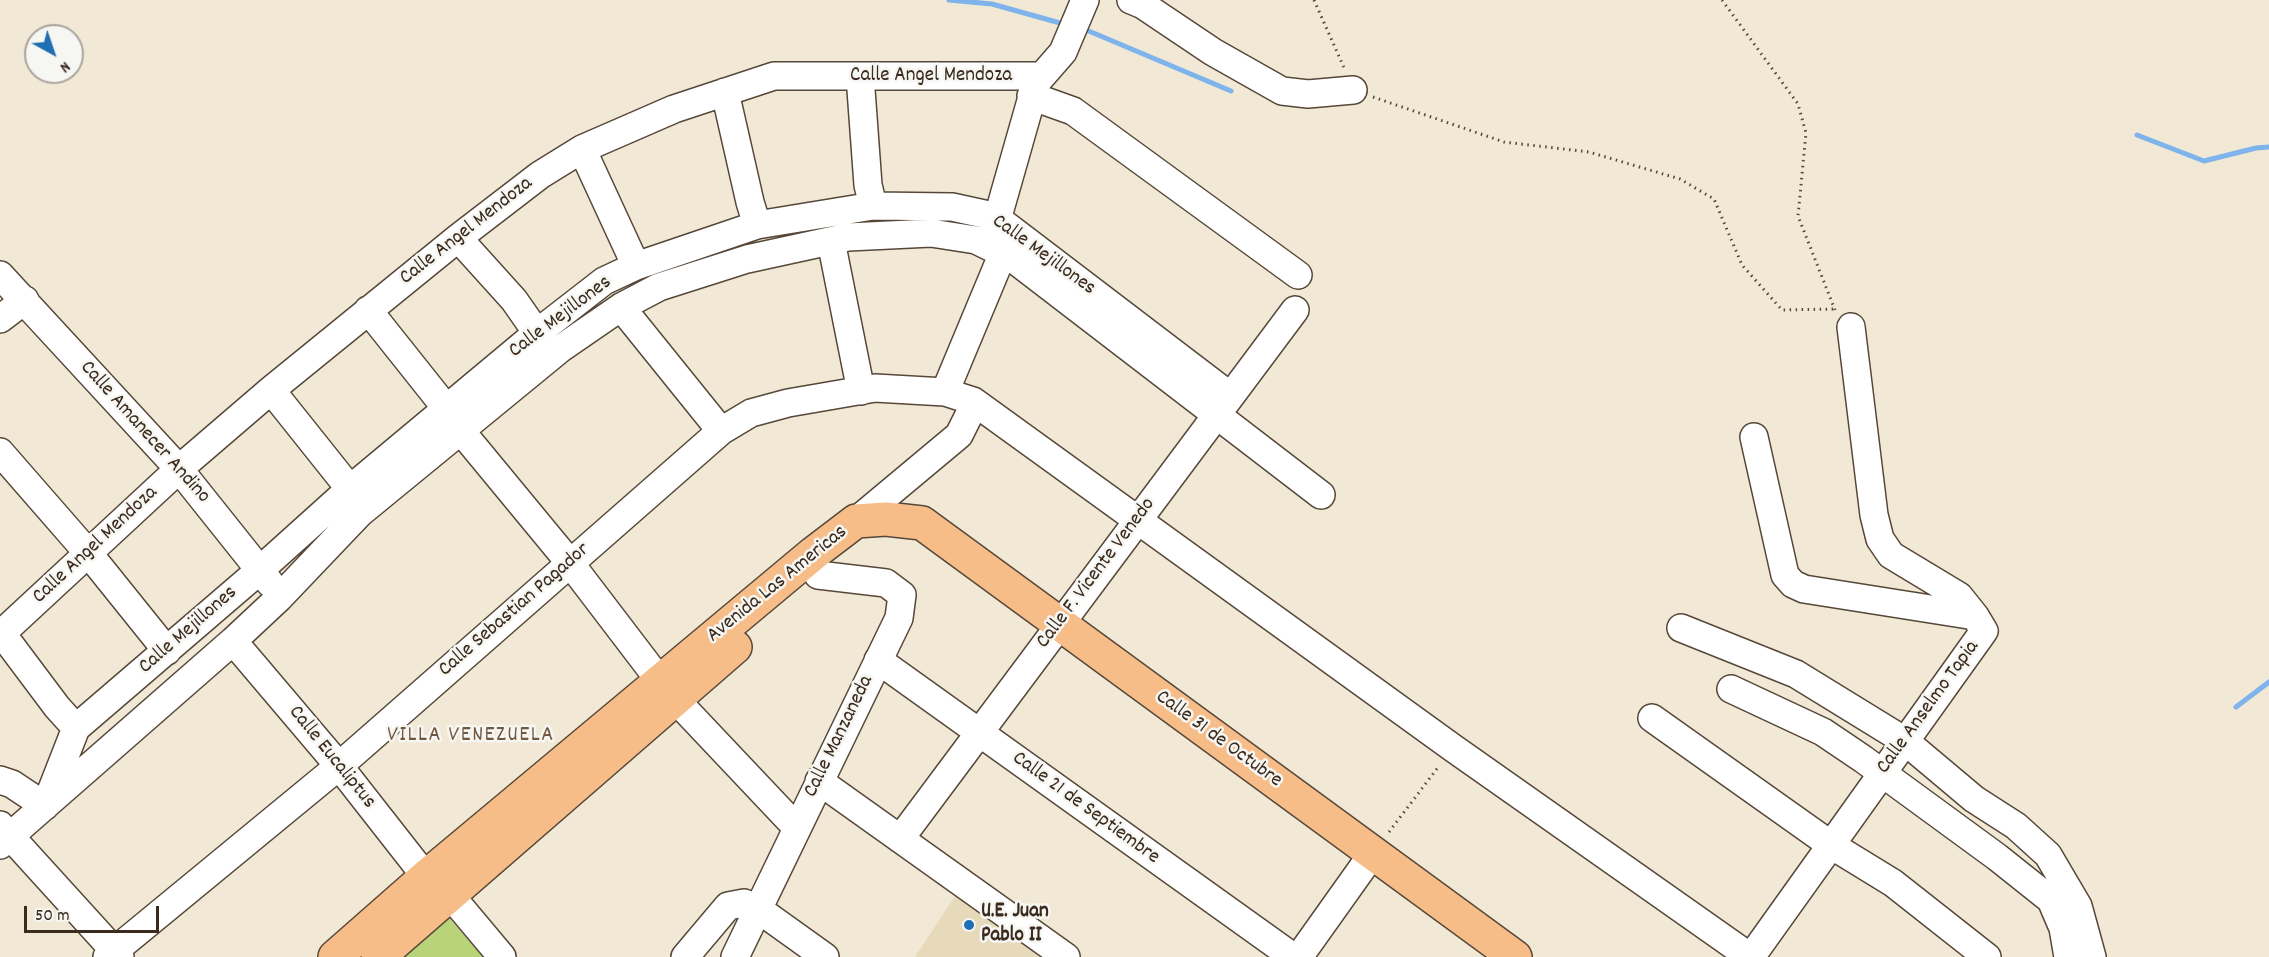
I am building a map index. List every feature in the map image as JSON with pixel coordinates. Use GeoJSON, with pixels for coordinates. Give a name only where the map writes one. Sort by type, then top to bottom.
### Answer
{"type":"FeatureCollection","features":[{"type":"Feature","properties":{"kind":"main road","name":"Avenida Las Americas"},"geometry":{"type":"LineString","coordinates":[[334,957],[438,886],[667,690],[814,553],[856,521],[886,519],[922,523]]}},
{"type":"Feature","properties":{"kind":"main road","name":"Avenida Las Americas"},"geometry":{"type":"LineString","coordinates":[[667,690],[836,559],[865,541],[887,531],[922,523]]}},
{"type":"Feature","properties":{"kind":"main road","name":"Calle 31 de Octubre"},"geometry":{"type":"LineString","coordinates":[[922,523],[1515,957]]}},
{"type":"Feature","properties":{"kind":"main road","name":"Avenida Las Americas"},"geometry":{"type":"LineString","coordinates":[[378,957],[438,886]]}},
{"type":"Feature","properties":{"kind":"street"},"geometry":{"type":"LineString","coordinates":[[997,220],[1036,86],[1063,52],[1085,0]]}},
{"type":"Feature","properties":{"kind":"street"},"geometry":{"type":"LineString","coordinates":[[1131,0],[1143,5],[1213,52],[1282,91],[1308,94],[1353,90]]}},
{"type":"Feature","properties":{"kind":"street","name":"Calle Angel Mendoza"},"geometry":{"type":"LineString","coordinates":[[1,632],[89,554],[179,469],[271,390],[458,238],[540,175],[582,149],[674,109],[774,76],[860,76],[1036,86],[1298,275]]}},
{"type":"Feature","properties":{"kind":"street"},"geometry":{"type":"LineString","coordinates":[[860,76],[868,185],[873,206]]}},
{"type":"Feature","properties":{"kind":"street"},"geometry":{"type":"LineString","coordinates":[[725,92],[757,225]]}},
{"type":"Feature","properties":{"kind":"street"},"geometry":{"type":"LineString","coordinates":[[582,149],[636,266]]}},
{"type":"Feature","properties":{"kind":"street","name":"Calle Mejillones"},"geometry":{"type":"LineString","coordinates":[[45,806],[76,728],[446,408],[604,281],[636,266],[757,225],[873,206],[952,207],[984,214],[997,220],[1224,404]]}},
{"type":"Feature","properties":{"kind":"street","name":"Calle Mejillones"},"geometry":{"type":"LineString","coordinates":[[3,836],[45,806],[233,641],[360,513],[560,349],[621,307],[659,287],[747,259],[858,236],[931,232],[976,240],[1011,257],[1224,404]]}},
{"type":"Feature","properties":{"kind":"street"},"geometry":{"type":"LineString","coordinates":[[458,238],[514,300],[537,333]]}},
{"type":"Feature","properties":{"kind":"street"},"geometry":{"type":"LineString","coordinates":[[831,241],[861,391]]}},
{"type":"Feature","properties":{"kind":"street"},"geometry":{"type":"LineString","coordinates":[[945,392],[1003,253]]}},
{"type":"Feature","properties":{"kind":"street","name":"Calle Amanecer Andino"},"geometry":{"type":"LineString","coordinates":[[0,275],[179,469],[261,570],[279,597]]}},
{"type":"Feature","properties":{"kind":"street"},"geometry":{"type":"LineString","coordinates":[[0,320],[25,300]]}},
{"type":"Feature","properties":{"kind":"street"},"geometry":{"type":"LineString","coordinates":[[621,307],[721,431]]}},
{"type":"Feature","properties":{"kind":"street"},"geometry":{"type":"LineString","coordinates":[[368,310],[446,408]]}},
{"type":"Feature","properties":{"kind":"street","name":"Calle F. Vicente Venedo"},"geometry":{"type":"LineString","coordinates":[[900,838],[1295,310]]}},
{"type":"Feature","properties":{"kind":"street","name":"Calle Anselmo Tapia"},"geometry":{"type":"LineString","coordinates":[[1751,957],[1984,631],[1959,596],[1891,555],[1880,539],[1874,515],[1843,318]]}},
{"type":"Feature","properties":{"kind":"street","name":"Calle Sebastian Pagador"},"geometry":{"type":"LineString","coordinates":[[114,955],[339,766],[721,431],[751,413],[788,403],[876,388],[945,392],[973,401],[1453,748],[1751,957]]}},
{"type":"Feature","properties":{"kind":"street"},"geometry":{"type":"LineString","coordinates":[[271,390],[350,489]]}},
{"type":"Feature","properties":{"kind":"street"},"geometry":{"type":"LineString","coordinates":[[856,521],[959,435],[973,401]]}},
{"type":"Feature","properties":{"kind":"street"},"geometry":{"type":"LineString","coordinates":[[1224,404],[1321,495]]}},
{"type":"Feature","properties":{"kind":"street"},"geometry":{"type":"LineString","coordinates":[[460,432],[570,563],[667,690],[796,827]]}},
{"type":"Feature","properties":{"kind":"street"},"geometry":{"type":"LineString","coordinates":[[1754,437],[1785,575],[1793,584],[1804,589],[1975,616]]}},
{"type":"Feature","properties":{"kind":"street"},"geometry":{"type":"LineString","coordinates":[[0,452],[89,554],[167,651]]}},
{"type":"Feature","properties":{"kind":"street","name":"Calle Manzaneda"},"geometry":{"type":"LineString","coordinates":[[735,957],[899,618],[902,595],[886,583],[818,575]]}},
{"type":"Feature","properties":{"kind":"street"},"geometry":{"type":"LineString","coordinates":[[1681,628],[1796,674],[1905,741],[1974,799],[2016,826],[2048,855],[2078,906],[2092,957]]}},
{"type":"Feature","properties":{"kind":"street"},"geometry":{"type":"LineString","coordinates":[[1,632],[57,707],[76,728]]}},
{"type":"Feature","properties":{"kind":"street","name":"Calle Eucaliptus"},"geometry":{"type":"LineString","coordinates":[[233,641],[438,886],[502,957]]}},
{"type":"Feature","properties":{"kind":"street","name":"Calle 21 de Septiembre"},"geometry":{"type":"LineString","coordinates":[[878,660],[1293,957]]}},
{"type":"Feature","properties":{"kind":"street"},"geometry":{"type":"LineString","coordinates":[[1731,689],[1822,732],[1997,857],[2051,900],[2062,928],[2068,957]]}},
{"type":"Feature","properties":{"kind":"street"},"geometry":{"type":"LineString","coordinates":[[1652,718],[1831,845],[1893,883],[1987,957]]}},
{"type":"Feature","properties":{"kind":"street"},"geometry":{"type":"LineString","coordinates":[[0,780],[12,784],[45,806]]}},
{"type":"Feature","properties":{"kind":"street"},"geometry":{"type":"LineString","coordinates":[[819,781],[1066,957]]}},
{"type":"Feature","properties":{"kind":"street"},"geometry":{"type":"LineString","coordinates":[[3,836],[114,955]]}},
{"type":"Feature","properties":{"kind":"street"},"geometry":{"type":"LineString","coordinates":[[1299,957],[1373,853]]}},
{"type":"Feature","properties":{"kind":"street"},"geometry":{"type":"LineString","coordinates":[[686,957],[728,906],[744,903],[758,909],[825,957]]}},
{"type":"Feature","properties":{"kind":"path"},"geometry":{"type":"LineString","coordinates":[[1314,0],[1353,90],[1504,142],[1589,152],[1680,179],[1714,200],[1742,265],[1782,310],[1843,318]]}},
{"type":"Feature","properties":{"kind":"path"},"geometry":{"type":"LineString","coordinates":[[1722,0],[1798,104],[1806,133],[1798,216],[1843,318]]}},
{"type":"Feature","properties":{"kind":"path"},"geometry":{"type":"LineString","coordinates":[[1373,853],[1453,748]]}},
{"type":"Feature","properties":{"kind":"shaded area","name":"U.E. Juan Pablo II"},"geometry":{"type":"Polygon","coordinates":[[[957,893],[1048,957],[915,957],[957,893]]]}},
{"type":"Feature","properties":{"kind":"green space"},"geometry":{"type":"Polygon","coordinates":[[[448,917],[483,957],[402,957],[448,917]]]}},
{"type":"Feature","properties":{"kind":"waterway"},"geometry":{"type":"LineString","coordinates":[[949,0],[992,4],[1060,23]]}},
{"type":"Feature","properties":{"kind":"waterway"},"geometry":{"type":"LineString","coordinates":[[1084,29],[1231,91]]}},
{"type":"Feature","properties":{"kind":"waterway"},"geometry":{"type":"LineString","coordinates":[[2137,135],[2204,161],[2269,147]]}},
{"type":"Feature","properties":{"kind":"waterway"},"geometry":{"type":"LineString","coordinates":[[2236,707],[2269,682]]}},
{"type":"Feature","properties":{"kind":"place","name":"U.E. Juan Pablo II"},"geometry":{"type":"Point","coordinates":[969,925]}},
{"type":"Feature","properties":{"kind":"district","name":"VILLA VENEZUELA"},"geometry":{"type":"Point","coordinates":[471,737]}}]}
